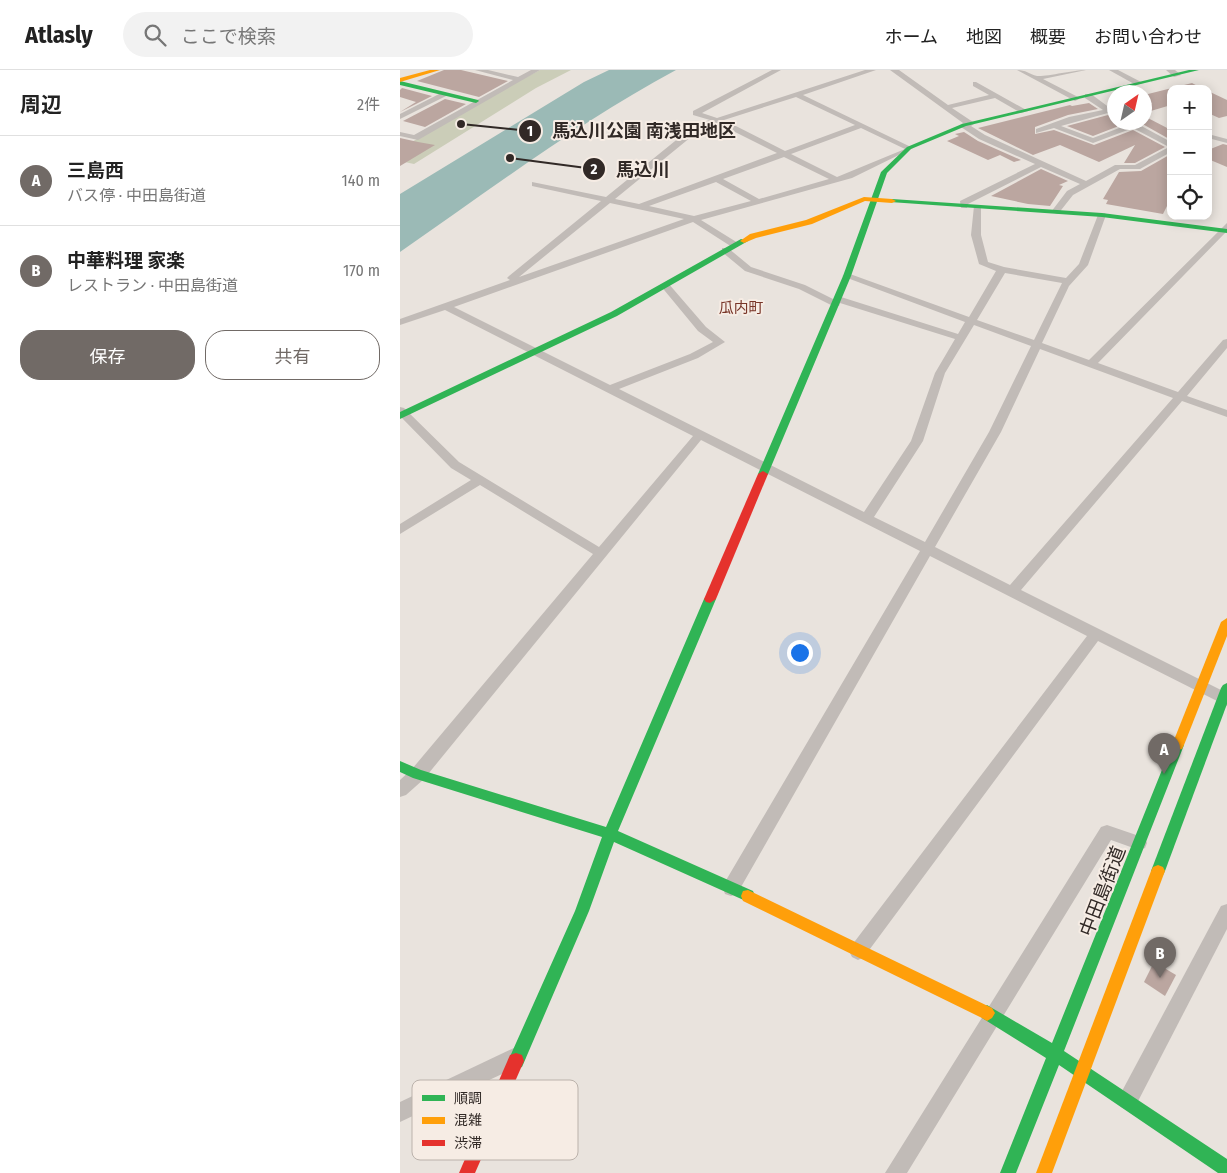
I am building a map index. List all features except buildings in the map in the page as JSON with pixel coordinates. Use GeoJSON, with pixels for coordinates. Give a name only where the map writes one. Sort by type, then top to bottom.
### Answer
{"type":"FeatureCollection","features":[{"type":"Feature","properties":{"kind":"street"},"geometry":{"type":"LineString","coordinates":[[400,81],[437,70]]}},
{"type":"Feature","properties":{"kind":"street"},"geometry":{"type":"LineString","coordinates":[[479,70],[518,79]]}},
{"type":"Feature","properties":{"kind":"street"},"geometry":{"type":"LineString","coordinates":[[400,134],[415,138],[476,101],[536,70]]}},
{"type":"Feature","properties":{"kind":"street"},"geometry":{"type":"LineString","coordinates":[[777,70],[696,113],[718,120],[836,179]]}},
{"type":"Feature","properties":{"kind":"street"},"geometry":{"type":"LineString","coordinates":[[503,285],[699,126],[872,70]]}},
{"type":"Feature","properties":{"kind":"street"},"geometry":{"type":"LineString","coordinates":[[894,70],[947,107],[982,137],[1087,184]]}},
{"type":"Feature","properties":{"kind":"street"},"geometry":{"type":"LineString","coordinates":[[1021,70],[1075,98]]}},
{"type":"Feature","properties":{"kind":"street"},"geometry":{"type":"LineString","coordinates":[[1038,78],[1082,70]]}},
{"type":"Feature","properties":{"kind":"street"},"geometry":{"type":"LineString","coordinates":[[1113,70],[1139,84]]}},
{"type":"Feature","properties":{"kind":"street"},"geometry":{"type":"LineString","coordinates":[[400,322],[694,219],[849,176],[967,124],[1139,84],[1174,72],[1196,70]]}},
{"type":"Feature","properties":{"kind":"street"},"geometry":{"type":"LineString","coordinates":[[400,81],[476,101]]}},
{"type":"Feature","properties":{"kind":"street"},"geometry":{"type":"LineString","coordinates":[[976,84],[1024,111]]}},
{"type":"Feature","properties":{"kind":"street"},"geometry":{"type":"LineString","coordinates":[[400,117],[446,94]]}},
{"type":"Feature","properties":{"kind":"street"},"geometry":{"type":"LineString","coordinates":[[796,94],[862,125],[906,150]]}},
{"type":"Feature","properties":{"kind":"street"},"geometry":{"type":"LineString","coordinates":[[947,107],[996,95]]}},
{"type":"Feature","properties":{"kind":"street"},"geometry":{"type":"LineString","coordinates":[[1088,96],[1107,109]]}},
{"type":"Feature","properties":{"kind":"street"},"geometry":{"type":"LineString","coordinates":[[1040,131],[1107,113]]}},
{"type":"Feature","properties":{"kind":"street"},"geometry":{"type":"LineString","coordinates":[[642,206],[862,125]]}},
{"type":"Feature","properties":{"kind":"street"},"geometry":{"type":"LineString","coordinates":[[1056,126],[1093,142],[1117,130]]}},
{"type":"Feature","properties":{"kind":"street"},"geometry":{"type":"LineString","coordinates":[[1141,130],[1167,143]]}},
{"type":"Feature","properties":{"kind":"street"},"geometry":{"type":"LineString","coordinates":[[1212,134],[1227,130]]}},
{"type":"Feature","properties":{"kind":"street"},"geometry":{"type":"LineString","coordinates":[[1212,136],[1227,141]]}},
{"type":"Feature","properties":{"kind":"street"},"geometry":{"type":"LineString","coordinates":[[506,1080],[582,912],[610,834],[837,302],[884,172],[906,150]]}},
{"type":"Feature","properties":{"kind":"street"},"geometry":{"type":"LineString","coordinates":[[1055,212],[1070,193],[1118,167],[1137,167],[1167,151]]}},
{"type":"Feature","properties":{"kind":"street"},"geometry":{"type":"LineString","coordinates":[[964,206],[963,203],[1042,163]]}},
{"type":"Feature","properties":{"kind":"street"},"geometry":{"type":"LineString","coordinates":[[717,179],[758,202]]}},
{"type":"Feature","properties":{"kind":"street"},"geometry":{"type":"LineString","coordinates":[[535,184],[642,206],[694,219],[730,248],[748,268],[802,287],[837,302],[961,338]]}},
{"type":"Feature","properties":{"kind":"street"},"geometry":{"type":"LineString","coordinates":[[602,554],[455,465],[402,413],[614,314],[730,248],[769,232],[809,222],[864,199],[875,198],[978,208],[1055,212],[1226,229]]}},
{"type":"Feature","properties":{"kind":"street"},"geometry":{"type":"LineString","coordinates":[[978,208],[976,235],[984,264],[1002,270],[1069,281]]}},
{"type":"Feature","properties":{"kind":"street"},"geometry":{"type":"LineString","coordinates":[[731,888],[995,432],[1069,281],[1083,266],[1102,216]]}},
{"type":"Feature","properties":{"kind":"street"},"geometry":{"type":"LineString","coordinates":[[1091,364],[1226,229]]}},
{"type":"Feature","properties":{"kind":"street"},"geometry":{"type":"LineString","coordinates":[[867,518],[917,441],[940,373],[1002,270]]}},
{"type":"Feature","properties":{"kind":"street"},"geometry":{"type":"LineString","coordinates":[[847,276],[1227,414]]}},
{"type":"Feature","properties":{"kind":"street"},"geometry":{"type":"LineString","coordinates":[[612,388],[694,356],[720,342],[702,328],[665,284]]}},
{"type":"Feature","properties":{"kind":"street"},"geometry":{"type":"LineString","coordinates":[[446,306],[612,388],[1201,687],[1226,695],[1044,1173]]}},
{"type":"Feature","properties":{"kind":"street"},"geometry":{"type":"LineString","coordinates":[[1012,591],[1227,342]]}},
{"type":"Feature","properties":{"kind":"street"},"geometry":{"type":"LineString","coordinates":[[400,790],[418,774],[700,434]]}},
{"type":"Feature","properties":{"kind":"street"},"geometry":{"type":"LineString","coordinates":[[400,530],[481,479]]}},
{"type":"Feature","properties":{"kind":"street","name":"中田島街道"},"geometry":{"type":"LineString","coordinates":[[1008,1173],[1227,622]]}},
{"type":"Feature","properties":{"kind":"street"},"geometry":{"type":"LineString","coordinates":[[858,951],[1096,634]]}},
{"type":"Feature","properties":{"kind":"street"},"geometry":{"type":"LineString","coordinates":[[400,766],[418,774],[610,834],[731,888],[994,1016],[1128,1100],[1227,1169]]}},
{"type":"Feature","properties":{"kind":"street"},"geometry":{"type":"LineString","coordinates":[[895,1173],[1107,832],[1139,843]]}},
{"type":"Feature","properties":{"kind":"street"},"geometry":{"type":"LineString","coordinates":[[1128,1100],[1227,912]]}},
{"type":"Feature","properties":{"kind":"street"},"geometry":{"type":"LineString","coordinates":[[467,1080],[516,1057]]}},
{"type":"Feature","properties":{"kind":"street"},"geometry":{"type":"LineString","coordinates":[[400,1112],[412,1106]]}},
{"type":"Feature","properties":{"kind":"street"},"geometry":{"type":"LineString","coordinates":[[467,1173],[472,1160]]}},
{"type":"Feature","properties":{"kind":"green space"},"geometry":{"type":"Polygon","coordinates":[[[540,70],[571,70],[536,88],[414,164],[400,161],[400,149],[484,99],[540,70]]]}},
{"type":"Feature","properties":{"kind":"water"},"geometry":{"type":"Polygon","coordinates":[[[609,70],[676,70],[570,134],[400,252],[400,194],[584,82],[609,70]]]}},
{"type":"Feature","properties":{"kind":"traffic: fast"},"geometry":{"type":"LineString","coordinates":[[763,474],[847,276],[884,172],[909,148],[964,125],[1196,70]]}},
{"type":"Feature","properties":{"kind":"traffic: fast"},"geometry":{"type":"LineString","coordinates":[[400,83],[476,101]]}},
{"type":"Feature","properties":{"kind":"traffic: fast"},"geometry":{"type":"LineString","coordinates":[[892,201],[1102,215],[1227,231]]}},
{"type":"Feature","properties":{"kind":"traffic: fast"},"geometry":{"type":"LineString","coordinates":[[400,416],[614,314],[744,241]]}},
{"type":"Feature","properties":{"kind":"traffic: fast"},"geometry":{"type":"LineString","coordinates":[[516,1061],[582,911],[610,834],[710,599]]}},
{"type":"Feature","properties":{"kind":"traffic: fast"},"geometry":{"type":"LineString","coordinates":[[1158,871],[1227,688]]}},
{"type":"Feature","properties":{"kind":"traffic: fast"},"geometry":{"type":"LineString","coordinates":[[1008,1173],[1178,745]]}},
{"type":"Feature","properties":{"kind":"traffic: fast"},"geometry":{"type":"LineString","coordinates":[[400,766],[418,774],[610,834],[748,896]]}},
{"type":"Feature","properties":{"kind":"traffic: fast"},"geometry":{"type":"LineString","coordinates":[[987,1013],[1083,1071],[1227,1169]]}},
{"type":"Feature","properties":{"kind":"traffic: slow"},"geometry":{"type":"LineString","coordinates":[[400,80],[437,70]]}},
{"type":"Feature","properties":{"kind":"traffic: slow"},"geometry":{"type":"LineString","coordinates":[[744,241],[753,236],[809,222],[864,199],[892,201]]}},
{"type":"Feature","properties":{"kind":"traffic: slow"},"geometry":{"type":"LineString","coordinates":[[1178,745],[1227,622]]}},
{"type":"Feature","properties":{"kind":"traffic: slow"},"geometry":{"type":"LineString","coordinates":[[1044,1173],[1158,871]]}},
{"type":"Feature","properties":{"kind":"traffic: slow"},"geometry":{"type":"LineString","coordinates":[[748,896],[987,1013]]}},
{"type":"Feature","properties":{"kind":"traffic: jam"},"geometry":{"type":"LineString","coordinates":[[710,599],[763,474]]}},
{"type":"Feature","properties":{"kind":"traffic: jam"},"geometry":{"type":"LineString","coordinates":[[508,1080],[516,1061]]}},
{"type":"Feature","properties":{"kind":"traffic: jam"},"geometry":{"type":"LineString","coordinates":[[467,1173],[473,1160]]}},
{"type":"Feature","properties":{"kind":"place","name":"馬込川公園 南浅田地区"},"geometry":{"type":"Point","coordinates":[461,124]}},
{"type":"Feature","properties":{"kind":"place","name":"馬込川"},"geometry":{"type":"Point","coordinates":[510,158]}},
{"type":"Feature","properties":{"kind":"place","name":"三島西"},"geometry":{"type":"Point","coordinates":[1164,774]}},
{"type":"Feature","properties":{"kind":"place","name":"中華料理 家楽"},"geometry":{"type":"Point","coordinates":[1160,978]}},
{"type":"Feature","properties":{"kind":"district","name":"瓜内町"},"geometry":{"type":"Point","coordinates":[741,308]}}]}
